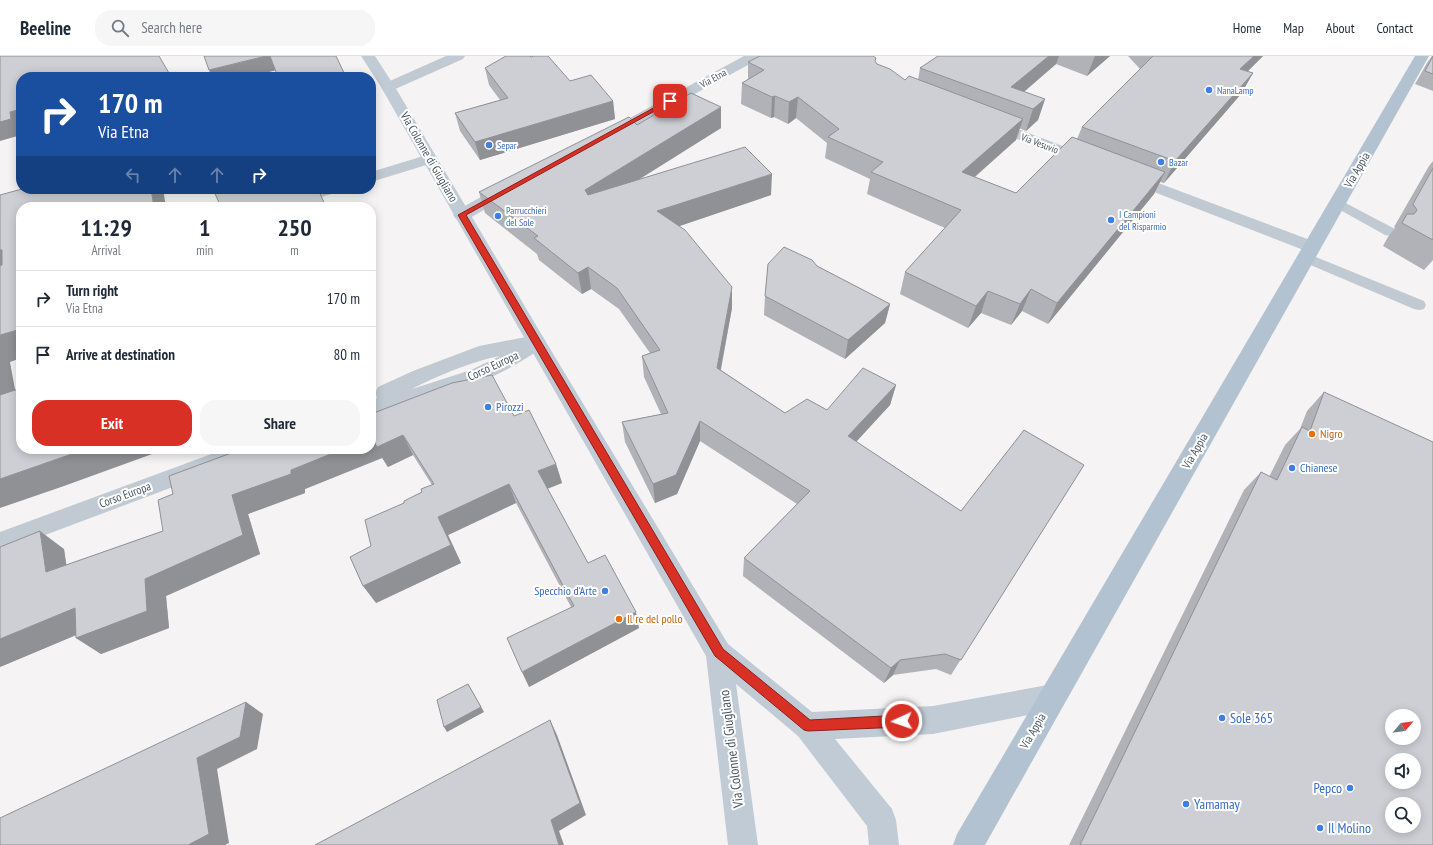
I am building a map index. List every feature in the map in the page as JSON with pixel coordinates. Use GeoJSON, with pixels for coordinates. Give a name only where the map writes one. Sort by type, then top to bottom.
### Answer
{"type":"FeatureCollection","features":[{"type":"Feature","properties":{"kind":"main road","name":"Via Colonne di Giugliano"},"geometry":{"type":"LineString","coordinates":[[368,56],[388,87],[719,653],[808,726],[881,820],[884,845]]}},
{"type":"Feature","properties":{"kind":"main road","name":"Via Appia"},"geometry":{"type":"LineString","coordinates":[[968,845],[1422,56]]}},
{"type":"Feature","properties":{"kind":"main road","name":"Via Colonne di Giugliano"},"geometry":{"type":"LineString","coordinates":[[719,653],[743,845]]}},
{"type":"Feature","properties":{"kind":"main road"},"geometry":{"type":"LineString","coordinates":[[808,726],[933,720],[1053,697]]}},
{"type":"Feature","properties":{"kind":"street"},"geometry":{"type":"LineString","coordinates":[[388,87],[458,56]]}},
{"type":"Feature","properties":{"kind":"street","name":"Via Etna"},"geometry":{"type":"LineString","coordinates":[[594,143],[754,56]]}},
{"type":"Feature","properties":{"kind":"street","name":"Via Vesuvio"},"geometry":{"type":"LineString","coordinates":[[977,118],[1104,167]]}},
{"type":"Feature","properties":{"kind":"street"},"geometry":{"type":"LineString","coordinates":[[376,175],[430,159]]}},
{"type":"Feature","properties":{"kind":"street"},"geometry":{"type":"LineString","coordinates":[[1118,173],[1309,253]]}},
{"type":"Feature","properties":{"kind":"street"},"geometry":{"type":"LineString","coordinates":[[462,215],[524,181]]}},
{"type":"Feature","properties":{"kind":"street"},"geometry":{"type":"LineString","coordinates":[[286,202],[313,194]]}},
{"type":"Feature","properties":{"kind":"street","name":"Corso Europa"},"geometry":{"type":"LineString","coordinates":[[376,398],[420,376],[486,350],[536,342]]}},
{"type":"Feature","properties":{"kind":"street","name":"Corso Europa"},"geometry":{"type":"LineString","coordinates":[[376,407],[441,388],[476,376],[516,357],[536,342]]}},
{"type":"Feature","properties":{"kind":"street","name":"Corso Europa"},"geometry":{"type":"LineString","coordinates":[[0,542],[237,454]]}},
{"type":"Feature","properties":{"kind":"lane"},"geometry":{"type":"LineString","coordinates":[[1338,202],[1390,232]]}},
{"type":"Feature","properties":{"kind":"lane"},"geometry":{"type":"LineString","coordinates":[[1309,253],[1419,305]]}},
{"type":"Feature","properties":{"kind":"building"},"geometry":{"type":"Polygon","coordinates":[[[0,56],[159,56],[168,72],[16,72],[16,110],[10,112],[11,119],[0,122],[0,56]]]}},
{"type":"Feature","properties":{"kind":"building"},"geometry":{"type":"Polygon","coordinates":[[[204,56],[266,56],[209,70],[204,56]]]}},
{"type":"Feature","properties":{"kind":"building"},"geometry":{"type":"Polygon","coordinates":[[[270,56],[336,56],[344,72],[276,72],[270,56]]]}},
{"type":"Feature","properties":{"kind":"building"},"geometry":{"type":"Polygon","coordinates":[[[506,56],[548,56],[570,81],[591,75],[613,101],[475,142],[455,113],[508,98],[485,68],[506,56]]]}},
{"type":"Feature","properties":{"kind":"building"},"geometry":{"type":"Polygon","coordinates":[[[760,56],[873,56],[876,58],[875,61],[877,64],[890,69],[905,80],[909,76],[1023,119],[962,172],[1016,193],[1072,137],[1165,172],[1057,303],[1031,289],[1020,304],[988,291],[976,306],[905,272],[961,210],[871,172],[883,162],[828,137],[839,129],[798,97],[789,102],[775,96],[772,97],[742,83],[764,70],[748,62],[760,56]]]}},
{"type":"Feature","properties":{"kind":"building"},"geometry":{"type":"Polygon","coordinates":[[[938,56],[1049,56],[1011,87],[1045,99],[1033,109],[920,68],[938,56]]]}},
{"type":"Feature","properties":{"kind":"building"},"geometry":{"type":"Polygon","coordinates":[[[1153,56],[1254,56],[1240,69],[1253,73],[1175,161],[1082,127],[1153,56]]]}},
{"type":"Feature","properties":{"kind":"building"},"geometry":{"type":"Polygon","coordinates":[[[1433,56],[1433,74],[1425,71],[1433,56]]]}},
{"type":"Feature","properties":{"kind":"building"},"geometry":{"type":"Polygon","coordinates":[[[691,93],[721,107],[585,190],[588,195],[745,147],[772,174],[657,211],[685,230],[732,287],[717,368],[785,413],[807,399],[827,410],[863,368],[896,385],[848,436],[961,511],[1024,430],[1084,465],[961,660],[945,654],[900,660],[891,668],[744,558],[810,491],[700,421],[676,475],[653,484],[622,422],[668,413],[642,356],[660,350],[617,288],[588,267],[578,273],[534,238],[538,236],[479,192],[629,117],[637,125],[691,93]]]}},
{"type":"Feature","properties":{"kind":"building"},"geometry":{"type":"Polygon","coordinates":[[[1433,168],[1433,240],[1402,223],[1407,214],[1414,214],[1417,210],[1413,204],[1433,168]]]}},
{"type":"Feature","properties":{"kind":"building"},"geometry":{"type":"Polygon","coordinates":[[[16,191],[16,194],[152,194],[153,202],[16,202],[16,330],[0,335],[0,266],[2,265],[2,250],[0,250],[0,195],[16,191]]]}},
{"type":"Feature","properties":{"kind":"building"},"geometry":{"type":"Polygon","coordinates":[[[215,194],[320,194],[324,202],[219,202],[215,194]]]}},
{"type":"Feature","properties":{"kind":"building"},"geometry":{"type":"Polygon","coordinates":[[[784,247],[812,260],[817,266],[890,304],[848,340],[765,296],[768,264],[784,247]]]}},
{"type":"Feature","properties":{"kind":"building"},"geometry":{"type":"Polygon","coordinates":[[[492,375],[514,416],[529,410],[556,464],[538,471],[588,563],[605,555],[636,612],[522,672],[507,638],[574,606],[509,484],[438,517],[451,545],[363,586],[350,557],[371,546],[365,520],[404,503],[404,501],[422,492],[421,489],[434,484],[403,435],[377,447],[376,412],[452,383],[492,375]]]}},
{"type":"Feature","properties":{"kind":"building"},"geometry":{"type":"Polygon","coordinates":[[[16,390],[16,454],[72,454],[0,479],[0,395],[16,390]]]}},
{"type":"Feature","properties":{"kind":"building"},"geometry":{"type":"Polygon","coordinates":[[[1324,392],[1433,442],[1433,845],[1080,845],[1261,472],[1277,480],[1302,427],[1310,431],[1324,392]]]}},
{"type":"Feature","properties":{"kind":"building"},"geometry":{"type":"Polygon","coordinates":[[[228,454],[331,454],[291,470],[291,474],[232,495],[243,535],[145,579],[147,611],[76,638],[75,608],[0,639],[0,547],[40,531],[46,572],[163,531],[158,500],[173,494],[169,476],[228,454]]]}},
{"type":"Feature","properties":{"kind":"building"},"geometry":{"type":"Polygon","coordinates":[[[468,684],[481,707],[444,727],[437,700],[468,684]]]}},
{"type":"Feature","properties":{"kind":"building"},"geometry":{"type":"Polygon","coordinates":[[[246,702],[240,737],[197,758],[209,834],[188,845],[0,845],[0,818],[246,702]]]}},
{"type":"Feature","properties":{"kind":"building"},"geometry":{"type":"Polygon","coordinates":[[[550,720],[580,803],[551,820],[559,845],[315,845],[550,720]]]}},
{"type":"Feature","properties":{"kind":"place","name":"NanaLamp"},"geometry":{"type":"Point","coordinates":[1209,90]}},
{"type":"Feature","properties":{"kind":"place","name":"Separ"},"geometry":{"type":"Point","coordinates":[489,145]}},
{"type":"Feature","properties":{"kind":"place","name":"Bazar"},"geometry":{"type":"Point","coordinates":[1161,162]}},
{"type":"Feature","properties":{"kind":"place","name":"Parrucchieri del Sole"},"geometry":{"type":"Point","coordinates":[498,216]}},
{"type":"Feature","properties":{"kind":"place","name":"I Campioni del Risparmio"},"geometry":{"type":"Point","coordinates":[1111,220]}},
{"type":"Feature","properties":{"kind":"place","name":"Pirozzi"},"geometry":{"type":"Point","coordinates":[488,407]}},
{"type":"Feature","properties":{"kind":"place","name":"Nigro"},"geometry":{"type":"Point","coordinates":[1312,434]}},
{"type":"Feature","properties":{"kind":"place","name":"Chianese"},"geometry":{"type":"Point","coordinates":[1292,468]}},
{"type":"Feature","properties":{"kind":"place","name":"Specchio d'Arte"},"geometry":{"type":"Point","coordinates":[605,591]}},
{"type":"Feature","properties":{"kind":"place","name":"Il re del pollo"},"geometry":{"type":"Point","coordinates":[619,619]}},
{"type":"Feature","properties":{"kind":"place","name":"Sole 365"},"geometry":{"type":"Point","coordinates":[1222,718]}},
{"type":"Feature","properties":{"kind":"place","name":"Pepco"},"geometry":{"type":"Point","coordinates":[1350,788]}},
{"type":"Feature","properties":{"kind":"place","name":"Yamamay"},"geometry":{"type":"Point","coordinates":[1186,804]}},
{"type":"Feature","properties":{"kind":"place","name":"Il Molino"},"geometry":{"type":"Point","coordinates":[1320,828]}},
{"type":"Feature","properties":{"kind":"route"},"geometry":{"type":"LineString","coordinates":[[670,101],[462,215],[719,653],[808,726],[902,721]]}}]}
